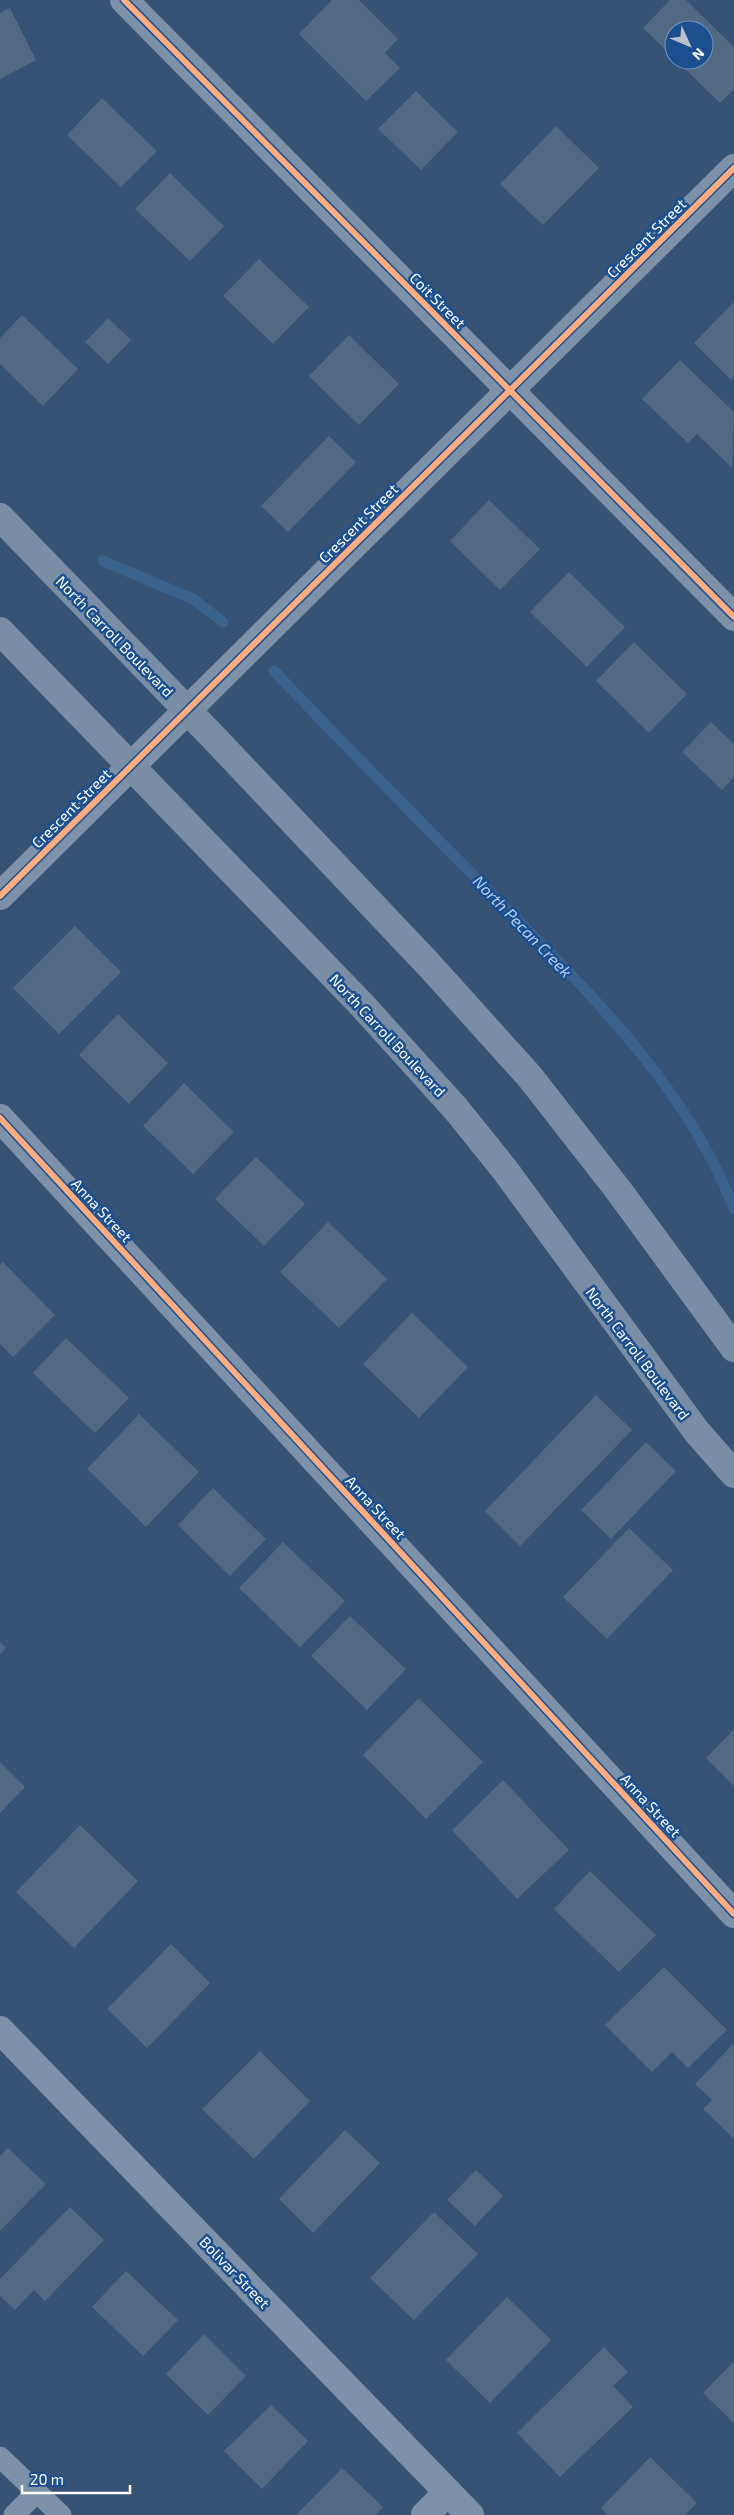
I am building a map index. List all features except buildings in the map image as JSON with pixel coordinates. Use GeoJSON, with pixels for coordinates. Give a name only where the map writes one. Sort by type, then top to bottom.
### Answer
{"type":"FeatureCollection","features":[{"type":"Feature","properties":{"kind":"main road","name":"North Carroll Boulevard"},"geometry":{"type":"LineString","coordinates":[[0,517],[430,966],[530,1076],[619,1191],[734,1348]]}},
{"type":"Feature","properties":{"kind":"main road","name":"North Carroll Boulevard"},"geometry":{"type":"LineString","coordinates":[[0,630],[130,767],[361,1004],[456,1109],[504,1170],[691,1424],[734,1474]]}},
{"type":"Feature","properties":{"kind":"street","name":"Coit Street"},"geometry":{"type":"LineString","coordinates":[[124,0],[734,617]]}},
{"type":"Feature","properties":{"kind":"street","name":"Crescent Street"},"geometry":{"type":"LineString","coordinates":[[0,896],[734,168]]}},
{"type":"Feature","properties":{"kind":"street","name":"Anna Street"},"geometry":{"type":"LineString","coordinates":[[0,1118],[734,1914]]}},
{"type":"Feature","properties":{"kind":"street","name":"Bolivar Street"},"geometry":{"type":"LineString","coordinates":[[0,2030],[470,2515]]}},
{"type":"Feature","properties":{"kind":"street"},"geometry":{"type":"LineString","coordinates":[[425,2515],[448,2492]]}},
{"type":"Feature","properties":{"kind":"lane"},"geometry":{"type":"LineString","coordinates":[[0,2457],[61,2515]]}},
{"type":"Feature","properties":{"kind":"lane"},"geometry":{"type":"LineString","coordinates":[[14,2515],[37,2492]]}},
{"type":"Feature","properties":{"kind":"waterway","name":"North Pecan Creek"},"geometry":{"type":"LineString","coordinates":[[103,561],[193,599],[223,622]]}},
{"type":"Feature","properties":{"kind":"waterway","name":"North Pecan Creek"},"geometry":{"type":"LineString","coordinates":[[274,671],[596,1001],[629,1039],[660,1078],[688,1119],[713,1163],[734,1209]]}},
{"type":"Feature","properties":{"kind":"cycle path"},"geometry":{"type":"LineString","coordinates":[[124,0],[734,617]]}},
{"type":"Feature","properties":{"kind":"cycle path"},"geometry":{"type":"LineString","coordinates":[[0,896],[734,168]]}},
{"type":"Feature","properties":{"kind":"cycle path"},"geometry":{"type":"LineString","coordinates":[[0,1118],[734,1914]]}}]}
